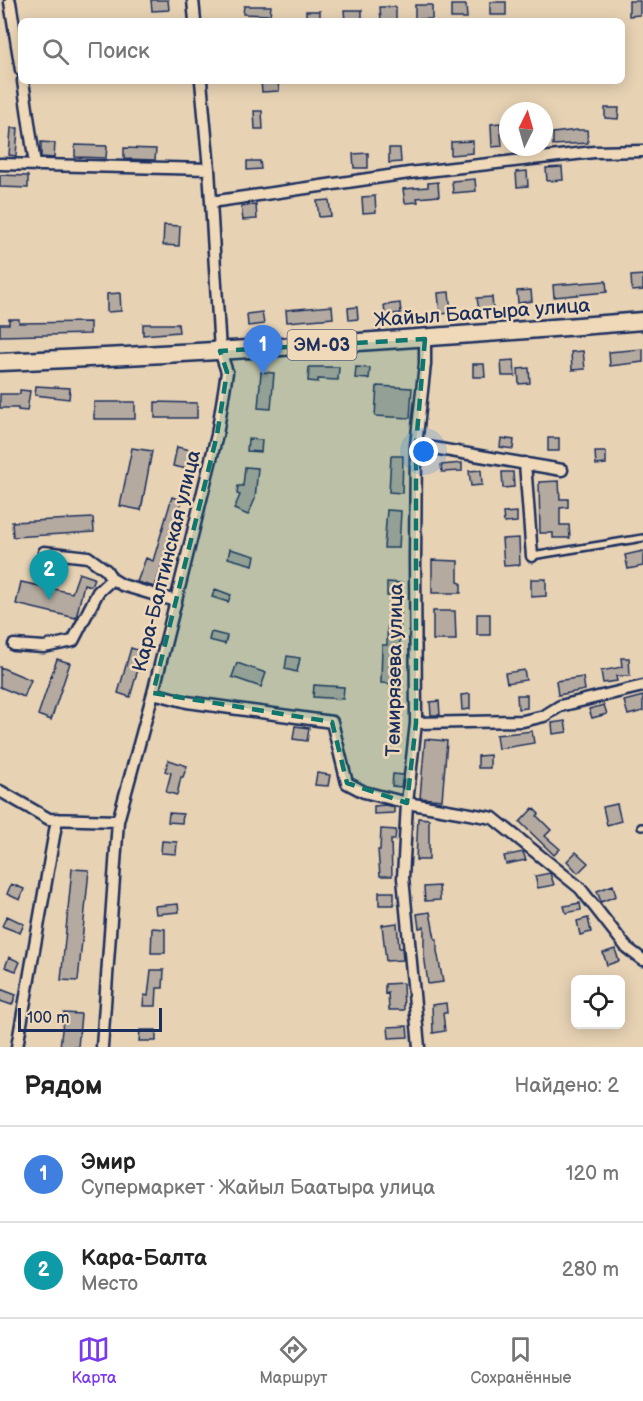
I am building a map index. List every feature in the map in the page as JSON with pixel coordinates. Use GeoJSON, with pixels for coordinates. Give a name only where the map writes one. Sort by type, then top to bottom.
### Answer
{"type":"FeatureCollection","features":[{"type":"Feature","properties":{"kind":"highway","name":"Жайыл Баатыра улица"},"geometry":{"type":"LineString","coordinates":[[0,362],[425,339],[643,321]]}},
{"type":"Feature","properties":{"kind":"street"},"geometry":{"type":"LineString","coordinates":[[193,0],[195,18]]}},
{"type":"Feature","properties":{"kind":"street"},"geometry":{"type":"LineString","coordinates":[[9,2],[18,53]]}},
{"type":"Feature","properties":{"kind":"street"},"geometry":{"type":"LineString","coordinates":[[23,84],[35,165]]}},
{"type":"Feature","properties":{"kind":"street","name":"Кара-Балтинская улица"},"geometry":{"type":"LineString","coordinates":[[102,1047],[118,821],[153,693],[217,435],[227,372],[220,351],[201,84]]}},
{"type":"Feature","properties":{"kind":"street"},"geometry":{"type":"LineString","coordinates":[[211,202],[409,173],[594,152],[643,152]]}},
{"type":"Feature","properties":{"kind":"street"},"geometry":{"type":"LineString","coordinates":[[0,164],[209,169]]}},
{"type":"Feature","properties":{"kind":"street","name":"Темирязева улица"},"geometry":{"type":"LineString","coordinates":[[419,1047],[403,878],[407,803],[416,723],[414,559],[416,445],[425,339]]}},
{"type":"Feature","properties":{"kind":"street"},"geometry":{"type":"LineString","coordinates":[[416,445],[562,470]]}},
{"type":"Feature","properties":{"kind":"street"},"geometry":{"type":"LineString","coordinates":[[525,464],[532,556]]}},
{"type":"Feature","properties":{"kind":"street"},"geometry":{"type":"LineString","coordinates":[[44,552],[88,557],[122,585],[176,601]]}},
{"type":"Feature","properties":{"kind":"street"},"geometry":{"type":"LineString","coordinates":[[14,645],[44,647],[73,641],[98,592],[112,579]]}},
{"type":"Feature","properties":{"kind":"street"},"geometry":{"type":"LineString","coordinates":[[416,723],[523,721],[544,716],[560,706],[643,686]]}},
{"type":"Feature","properties":{"kind":"street"},"geometry":{"type":"LineString","coordinates":[[153,693],[187,702],[332,722],[347,783],[363,792],[407,803],[493,818],[580,888],[627,948],[643,960]]}},
{"type":"Feature","properties":{"kind":"street"},"geometry":{"type":"LineString","coordinates":[[0,791],[49,819],[118,821]]}},
{"type":"Feature","properties":{"kind":"street"},"geometry":{"type":"LineString","coordinates":[[17,1047],[57,819]]}},
{"type":"Feature","properties":{"kind":"lane"},"geometry":{"type":"LineString","coordinates":[[532,556],[643,538]]}},
{"type":"Feature","properties":{"kind":"highlighted area"},"geometry":{"type":"Polygon","coordinates":[[[425,339],[416,445],[416,723],[407,803],[347,783],[332,722],[153,693],[217,435],[227,372],[220,351],[425,339]]]}},
{"type":"Feature","properties":{"kind":"building"},"geometry":{"type":"Polygon","coordinates":[[[151,0],[168,0],[169,10],[152,11],[151,0]]]}},
{"type":"Feature","properties":{"kind":"building"},"geometry":{"type":"Polygon","coordinates":[[[629,1],[640,1],[640,15],[629,16],[629,1]]]}},
{"type":"Feature","properties":{"kind":"building"},"geometry":{"type":"Polygon","coordinates":[[[490,2],[506,2],[506,15],[490,15],[490,2]]]}},
{"type":"Feature","properties":{"kind":"building"},"geometry":{"type":"Polygon","coordinates":[[[415,5],[432,5],[432,18],[415,18],[415,5]]]}},
{"type":"Feature","properties":{"kind":"building"},"geometry":{"type":"Polygon","coordinates":[[[451,5],[466,5],[467,18],[451,18],[451,5]]]}},
{"type":"Feature","properties":{"kind":"building"},"geometry":{"type":"Polygon","coordinates":[[[244,6],[271,6],[270,15],[243,14],[244,6]]]}},
{"type":"Feature","properties":{"kind":"building"},"geometry":{"type":"Polygon","coordinates":[[[380,7],[396,7],[396,18],[381,18],[380,7]]]}},
{"type":"Feature","properties":{"kind":"building"},"geometry":{"type":"Polygon","coordinates":[[[344,10],[362,10],[362,18],[345,18],[344,10]]]}},
{"type":"Feature","properties":{"kind":"building"},"geometry":{"type":"Polygon","coordinates":[[[306,11],[320,11],[320,18],[306,18],[306,11]]]}},
{"type":"Feature","properties":{"kind":"building"},"geometry":{"type":"Polygon","coordinates":[[[261,84],[278,84],[279,91],[262,92],[261,84]]]}},
{"type":"Feature","properties":{"kind":"building"},"geometry":{"type":"Polygon","coordinates":[[[605,108],[619,108],[618,119],[605,118],[605,108]]]}},
{"type":"Feature","properties":{"kind":"building"},"geometry":{"type":"Polygon","coordinates":[[[254,111],[262,111],[263,129],[255,129],[254,111]]]}},
{"type":"Feature","properties":{"kind":"building"},"geometry":{"type":"Polygon","coordinates":[[[499,123],[499,146],[492,147],[491,124],[499,123]]]}},
{"type":"Feature","properties":{"kind":"building"},"geometry":{"type":"Polygon","coordinates":[[[11,128],[18,128],[16,156],[9,155],[11,128]]]}},
{"type":"Feature","properties":{"kind":"building"},"geometry":{"type":"Polygon","coordinates":[[[587,130],[588,143],[553,145],[553,133],[587,130]]]}},
{"type":"Feature","properties":{"kind":"building"},"geometry":{"type":"Polygon","coordinates":[[[473,141],[473,153],[451,155],[451,142],[473,141]]]}},
{"type":"Feature","properties":{"kind":"building"},"geometry":{"type":"Polygon","coordinates":[[[41,142],[55,143],[54,158],[41,157],[41,142]]]}},
{"type":"Feature","properties":{"kind":"building"},"geometry":{"type":"Polygon","coordinates":[[[75,145],[107,146],[106,158],[75,157],[75,145]]]}},
{"type":"Feature","properties":{"kind":"building"},"geometry":{"type":"Polygon","coordinates":[[[124,148],[156,149],[155,160],[124,159],[124,148]]]}},
{"type":"Feature","properties":{"kind":"building"},"geometry":{"type":"Polygon","coordinates":[[[389,148],[400,148],[401,162],[389,163],[389,148]]]}},
{"type":"Feature","properties":{"kind":"building"},"geometry":{"type":"Polygon","coordinates":[[[368,153],[368,168],[354,168],[353,154],[368,153]]]}},
{"type":"Feature","properties":{"kind":"building"},"geometry":{"type":"Polygon","coordinates":[[[247,161],[260,161],[261,169],[247,170],[247,161]]]}},
{"type":"Feature","properties":{"kind":"building"},"geometry":{"type":"Polygon","coordinates":[[[562,167],[563,180],[547,181],[546,168],[562,167]]]}},
{"type":"Feature","properties":{"kind":"building"},"geometry":{"type":"Polygon","coordinates":[[[527,171],[528,186],[517,187],[516,172],[527,171]]]}},
{"type":"Feature","properties":{"kind":"building"},"geometry":{"type":"Polygon","coordinates":[[[0,175],[28,176],[28,188],[0,187],[0,175]]]}},
{"type":"Feature","properties":{"kind":"building"},"geometry":{"type":"Polygon","coordinates":[[[475,179],[476,191],[453,193],[452,181],[475,179]]]}},
{"type":"Feature","properties":{"kind":"building"},"geometry":{"type":"Polygon","coordinates":[[[438,182],[439,196],[417,198],[418,202],[405,203],[403,189],[428,187],[428,183],[438,182]]]}},
{"type":"Feature","properties":{"kind":"building"},"geometry":{"type":"Polygon","coordinates":[[[375,196],[376,212],[363,213],[362,197],[375,196]]]}},
{"type":"Feature","properties":{"kind":"building"},"geometry":{"type":"Polygon","coordinates":[[[329,200],[331,216],[319,217],[317,201],[329,200]]]}},
{"type":"Feature","properties":{"kind":"building"},"geometry":{"type":"Polygon","coordinates":[[[256,205],[257,219],[243,220],[241,206],[256,205]]]}},
{"type":"Feature","properties":{"kind":"building"},"geometry":{"type":"Polygon","coordinates":[[[164,225],[180,226],[179,246],[163,245],[164,225]]]}},
{"type":"Feature","properties":{"kind":"building"},"geometry":{"type":"Polygon","coordinates":[[[643,275],[643,290],[632,291],[631,276],[643,275]]]}},
{"type":"Feature","properties":{"kind":"building"},"geometry":{"type":"Polygon","coordinates":[[[606,281],[607,292],[554,297],[553,285],[606,281]]]}},
{"type":"Feature","properties":{"kind":"building"},"geometry":{"type":"Polygon","coordinates":[[[531,290],[532,301],[518,303],[517,291],[531,290]]]}},
{"type":"Feature","properties":{"kind":"building"},"geometry":{"type":"Polygon","coordinates":[[[449,292],[451,313],[440,314],[438,293],[449,292]]]}},
{"type":"Feature","properties":{"kind":"building"},"geometry":{"type":"Polygon","coordinates":[[[120,293],[121,311],[107,312],[107,294],[120,293]]]}},
{"type":"Feature","properties":{"kind":"building"},"geometry":{"type":"Polygon","coordinates":[[[492,297],[493,309],[479,310],[477,298],[492,297]]]}},
{"type":"Feature","properties":{"kind":"building"},"geometry":{"type":"Polygon","coordinates":[[[400,303],[401,313],[385,315],[384,305],[400,303]]]}},
{"type":"Feature","properties":{"kind":"building"},"geometry":{"type":"Polygon","coordinates":[[[332,306],[333,318],[287,322],[286,310],[332,306]]]}},
{"type":"Feature","properties":{"kind":"building"},"geometry":{"type":"Polygon","coordinates":[[[357,307],[358,319],[349,320],[348,308],[357,307]]]}},
{"type":"Feature","properties":{"kind":"building"},"geometry":{"type":"Polygon","coordinates":[[[262,312],[264,324],[248,326],[247,314],[262,312]]]}},
{"type":"Feature","properties":{"kind":"building"},"geometry":{"type":"Polygon","coordinates":[[[9,319],[19,319],[19,323],[90,322],[90,334],[0,336],[0,324],[9,324],[9,319]]]}},
{"type":"Feature","properties":{"kind":"building"},"geometry":{"type":"Polygon","coordinates":[[[143,324],[178,324],[179,332],[143,335],[143,324]]]}},
{"type":"Feature","properties":{"kind":"building"},"geometry":{"type":"Polygon","coordinates":[[[643,349],[643,362],[610,366],[609,352],[643,349]]]}},
{"type":"Feature","properties":{"kind":"building"},"geometry":{"type":"Polygon","coordinates":[[[583,351],[585,369],[572,370],[571,352],[583,351]]]}},
{"type":"Feature","properties":{"kind":"building"},"geometry":{"type":"Polygon","coordinates":[[[514,360],[515,376],[502,376],[501,361],[514,360]]]}},
{"type":"Feature","properties":{"kind":"building"},"geometry":{"type":"Polygon","coordinates":[[[473,364],[484,364],[485,377],[473,377],[473,364]]]}},
{"type":"Feature","properties":{"kind":"building"},"geometry":{"type":"Polygon","coordinates":[[[309,367],[339,367],[338,380],[308,381],[309,367]]]}},
{"type":"Feature","properties":{"kind":"building"},"geometry":{"type":"Polygon","coordinates":[[[356,367],[370,368],[369,379],[355,378],[356,367]]]}},
{"type":"Feature","properties":{"kind":"building"},"geometry":{"type":"Polygon","coordinates":[[[529,368],[530,383],[519,384],[518,369],[529,368]]]}},
{"type":"Feature","properties":{"kind":"building"},"geometry":{"type":"Polygon","coordinates":[[[261,372],[274,373],[271,409],[258,408],[261,372]]]}},
{"type":"Feature","properties":{"kind":"building"},"geometry":{"type":"Polygon","coordinates":[[[36,386],[70,388],[69,399],[35,395],[36,386]]]}},
{"type":"Feature","properties":{"kind":"building"},"geometry":{"type":"Polygon","coordinates":[[[377,386],[412,388],[410,418],[375,416],[377,386]]]}},
{"type":"Feature","properties":{"kind":"building"},"geometry":{"type":"Polygon","coordinates":[[[20,390],[30,391],[27,411],[18,410],[18,408],[0,408],[0,394],[20,394],[20,390]]]}},
{"type":"Feature","properties":{"kind":"building"},"geometry":{"type":"Polygon","coordinates":[[[94,402],[135,402],[135,419],[94,419],[94,402]]]}},
{"type":"Feature","properties":{"kind":"building"},"geometry":{"type":"Polygon","coordinates":[[[155,402],[197,403],[197,418],[155,418],[155,402]]]}},
{"type":"Feature","properties":{"kind":"building"},"geometry":{"type":"Polygon","coordinates":[[[501,438],[514,440],[513,449],[500,447],[501,438]]]}},
{"type":"Feature","properties":{"kind":"building"},"geometry":{"type":"Polygon","coordinates":[[[548,438],[559,438],[559,451],[548,451],[548,438]]]}},
{"type":"Feature","properties":{"kind":"building"},"geometry":{"type":"Polygon","coordinates":[[[248,439],[262,440],[261,452],[247,451],[248,439]]]}},
{"type":"Feature","properties":{"kind":"building"},"geometry":{"type":"Polygon","coordinates":[[[177,447],[196,451],[192,470],[173,466],[177,447]]]}},
{"type":"Feature","properties":{"kind":"building"},"geometry":{"type":"Polygon","coordinates":[[[132,448],[152,451],[141,510],[120,506],[132,448]]]}},
{"type":"Feature","properties":{"kind":"building"},"geometry":{"type":"Polygon","coordinates":[[[595,452],[606,452],[606,464],[596,465],[595,452]]]}},
{"type":"Feature","properties":{"kind":"building"},"geometry":{"type":"Polygon","coordinates":[[[391,456],[403,456],[402,493],[389,492],[391,456]]]}},
{"type":"Feature","properties":{"kind":"building"},"geometry":{"type":"Polygon","coordinates":[[[462,463],[462,471],[442,472],[441,465],[462,463]]]}},
{"type":"Feature","properties":{"kind":"building"},"geometry":{"type":"Polygon","coordinates":[[[245,467],[258,468],[255,499],[248,515],[234,509],[240,495],[237,494],[238,486],[243,486],[245,467]]]}},
{"type":"Feature","properties":{"kind":"building"},"geometry":{"type":"Polygon","coordinates":[[[481,470],[482,485],[471,486],[469,471],[481,470]]]}},
{"type":"Feature","properties":{"kind":"building"},"geometry":{"type":"Polygon","coordinates":[[[502,472],[513,472],[514,487],[503,488],[502,472]]]}},
{"type":"Feature","properties":{"kind":"building"},"geometry":{"type":"Polygon","coordinates":[[[559,481],[560,499],[568,499],[568,507],[560,508],[560,525],[569,525],[570,538],[553,538],[553,533],[540,533],[539,482],[559,481]]]}},
{"type":"Feature","properties":{"kind":"building"},"geometry":{"type":"Polygon","coordinates":[[[172,497],[182,500],[155,587],[137,582],[146,558],[153,561],[172,497]]]}},
{"type":"Feature","properties":{"kind":"building"},"geometry":{"type":"Polygon","coordinates":[[[387,510],[401,511],[399,548],[384,548],[387,510]]]}},
{"type":"Feature","properties":{"kind":"building"},"geometry":{"type":"Polygon","coordinates":[[[517,512],[517,522],[504,523],[503,513],[517,512]]]}},
{"type":"Feature","properties":{"kind":"building"},"geometry":{"type":"Polygon","coordinates":[[[93,518],[94,532],[13,537],[12,522],[93,518]]]}},
{"type":"Feature","properties":{"kind":"building"},"geometry":{"type":"Polygon","coordinates":[[[519,538],[520,565],[504,566],[502,539],[519,538]]]}},
{"type":"Feature","properties":{"kind":"building"},"geometry":{"type":"Polygon","coordinates":[[[230,549],[255,556],[253,565],[228,558],[230,549]]]}},
{"type":"Feature","properties":{"kind":"building"},"geometry":{"type":"Polygon","coordinates":[[[643,551],[643,566],[628,569],[625,555],[643,551]]]}},
{"type":"Feature","properties":{"kind":"building"},"geometry":{"type":"Polygon","coordinates":[[[432,560],[458,561],[458,582],[461,583],[461,593],[432,593],[432,560]]]}},
{"type":"Feature","properties":{"kind":"building"},"geometry":{"type":"Polygon","coordinates":[[[79,573],[94,578],[91,586],[84,584],[76,618],[16,604],[21,582],[72,593],[79,573]]]}},
{"type":"Feature","properties":{"kind":"building"},"geometry":{"type":"Polygon","coordinates":[[[531,579],[546,579],[546,596],[531,597],[531,579]]]}},
{"type":"Feature","properties":{"kind":"building"},"geometry":{"type":"Polygon","coordinates":[[[387,582],[402,583],[401,597],[387,596],[387,582]]]}},
{"type":"Feature","properties":{"kind":"building"},"geometry":{"type":"Polygon","coordinates":[[[215,589],[231,595],[228,602],[212,597],[215,589]]]}},
{"type":"Feature","properties":{"kind":"building"},"geometry":{"type":"Polygon","coordinates":[[[433,611],[455,611],[456,640],[433,640],[433,611]]]}},
{"type":"Feature","properties":{"kind":"building"},"geometry":{"type":"Polygon","coordinates":[[[388,612],[401,613],[398,684],[381,683],[382,645],[387,645],[388,612]]]}},
{"type":"Feature","properties":{"kind":"building"},"geometry":{"type":"Polygon","coordinates":[[[477,614],[490,614],[490,635],[477,635],[477,614]]]}},
{"type":"Feature","properties":{"kind":"building"},"geometry":{"type":"Polygon","coordinates":[[[211,632],[227,636],[225,644],[209,640],[211,632]]]}},
{"type":"Feature","properties":{"kind":"building"},"geometry":{"type":"Polygon","coordinates":[[[131,648],[143,652],[130,697],[118,693],[131,648]]]}},
{"type":"Feature","properties":{"kind":"building"},"geometry":{"type":"Polygon","coordinates":[[[287,656],[300,658],[297,672],[285,669],[287,656]]]}},
{"type":"Feature","properties":{"kind":"building"},"geometry":{"type":"Polygon","coordinates":[[[621,658],[629,658],[630,676],[616,676],[617,681],[603,683],[601,671],[622,667],[621,658]]]}},
{"type":"Feature","properties":{"kind":"building"},"geometry":{"type":"Polygon","coordinates":[[[57,659],[70,663],[51,720],[38,715],[57,659]]]}},
{"type":"Feature","properties":{"kind":"building"},"geometry":{"type":"Polygon","coordinates":[[[237,663],[266,673],[261,687],[232,677],[237,663]]]}},
{"type":"Feature","properties":{"kind":"building"},"geometry":{"type":"Polygon","coordinates":[[[0,667],[31,680],[24,697],[0,687],[0,667]]]}},
{"type":"Feature","properties":{"kind":"building"},"geometry":{"type":"Polygon","coordinates":[[[524,670],[526,680],[507,683],[505,673],[524,670]]]}},
{"type":"Feature","properties":{"kind":"building"},"geometry":{"type":"Polygon","coordinates":[[[583,677],[585,690],[558,695],[556,681],[583,677]]]}},
{"type":"Feature","properties":{"kind":"building"},"geometry":{"type":"Polygon","coordinates":[[[314,685],[344,687],[343,699],[313,697],[314,685]]]}},
{"type":"Feature","properties":{"kind":"building"},"geometry":{"type":"Polygon","coordinates":[[[470,694],[470,709],[462,710],[461,695],[470,694]]]}},
{"type":"Feature","properties":{"kind":"building"},"geometry":{"type":"Polygon","coordinates":[[[517,695],[527,695],[527,708],[518,709],[517,695]]]}},
{"type":"Feature","properties":{"kind":"building"},"geometry":{"type":"Polygon","coordinates":[[[643,696],[643,711],[628,715],[624,701],[643,696]]]}},
{"type":"Feature","properties":{"kind":"building"},"geometry":{"type":"Polygon","coordinates":[[[439,701],[440,715],[431,715],[430,702],[439,701]]]}},
{"type":"Feature","properties":{"kind":"building"},"geometry":{"type":"Polygon","coordinates":[[[604,705],[607,714],[592,718],[589,709],[604,705]]]}},
{"type":"Feature","properties":{"kind":"building"},"geometry":{"type":"Polygon","coordinates":[[[565,721],[567,732],[553,734],[552,723],[565,721]]]}},
{"type":"Feature","properties":{"kind":"building"},"geometry":{"type":"Polygon","coordinates":[[[295,726],[309,728],[307,741],[293,739],[295,726]]]}},
{"type":"Feature","properties":{"kind":"building"},"geometry":{"type":"Polygon","coordinates":[[[532,731],[534,743],[498,749],[496,735],[532,731]]]}},
{"type":"Feature","properties":{"kind":"building"},"geometry":{"type":"Polygon","coordinates":[[[425,739],[447,741],[442,800],[420,798],[425,739]]]}},
{"type":"Feature","properties":{"kind":"building"},"geometry":{"type":"Polygon","coordinates":[[[490,755],[490,768],[478,768],[478,756],[490,755]]]}},
{"type":"Feature","properties":{"kind":"building"},"geometry":{"type":"Polygon","coordinates":[[[169,760],[187,766],[181,777],[177,795],[166,792],[171,773],[165,771],[169,760]]]}},
{"type":"Feature","properties":{"kind":"building"},"geometry":{"type":"Polygon","coordinates":[[[317,773],[330,775],[328,786],[315,785],[317,773]]]}},
{"type":"Feature","properties":{"kind":"building"},"geometry":{"type":"Polygon","coordinates":[[[393,774],[403,775],[401,787],[392,786],[393,774]]]}},
{"type":"Feature","properties":{"kind":"building"},"geometry":{"type":"Polygon","coordinates":[[[617,804],[621,821],[607,825],[603,807],[617,804]]]}},
{"type":"Feature","properties":{"kind":"building"},"geometry":{"type":"Polygon","coordinates":[[[374,806],[394,807],[394,813],[374,814],[374,806]]]}},
{"type":"Feature","properties":{"kind":"building"},"geometry":{"type":"Polygon","coordinates":[[[533,808],[539,814],[537,816],[551,830],[545,836],[560,849],[554,855],[520,822],[533,808]]]}},
{"type":"Feature","properties":{"kind":"building"},"geometry":{"type":"Polygon","coordinates":[[[169,813],[183,814],[182,823],[168,822],[169,813]]]}},
{"type":"Feature","properties":{"kind":"building"},"geometry":{"type":"Polygon","coordinates":[[[418,818],[429,819],[429,860],[416,860],[418,818]]]}},
{"type":"Feature","properties":{"kind":"building"},"geometry":{"type":"Polygon","coordinates":[[[381,829],[396,830],[395,840],[391,840],[392,876],[380,876],[378,850],[380,850],[381,829]]]}},
{"type":"Feature","properties":{"kind":"building"},"geometry":{"type":"Polygon","coordinates":[[[162,841],[177,842],[176,854],[161,853],[162,841]]]}},
{"type":"Feature","properties":{"kind":"building"},"geometry":{"type":"Polygon","coordinates":[[[523,852],[526,860],[506,864],[504,856],[523,852]]]}},
{"type":"Feature","properties":{"kind":"building"},"geometry":{"type":"Polygon","coordinates":[[[576,852],[588,863],[578,873],[567,861],[576,852]]]}},
{"type":"Feature","properties":{"kind":"building"},"geometry":{"type":"Polygon","coordinates":[[[72,869],[89,870],[78,981],[61,980],[72,869]]]}},
{"type":"Feature","properties":{"kind":"building"},"geometry":{"type":"Polygon","coordinates":[[[550,873],[554,885],[538,888],[535,876],[550,873]]]}},
{"type":"Feature","properties":{"kind":"building"},"geometry":{"type":"Polygon","coordinates":[[[11,884],[24,889],[20,900],[7,894],[11,884]]]}},
{"type":"Feature","properties":{"kind":"building"},"geometry":{"type":"Polygon","coordinates":[[[613,885],[616,896],[601,902],[597,891],[613,885]]]}},
{"type":"Feature","properties":{"kind":"building"},"geometry":{"type":"Polygon","coordinates":[[[439,886],[440,900],[425,901],[424,887],[439,886]]]}},
{"type":"Feature","properties":{"kind":"building"},"geometry":{"type":"Polygon","coordinates":[[[379,892],[394,892],[394,905],[379,905],[379,892]]]}},
{"type":"Feature","properties":{"kind":"building"},"geometry":{"type":"Polygon","coordinates":[[[580,903],[581,910],[566,913],[564,906],[580,903]]]}},
{"type":"Feature","properties":{"kind":"building"},"geometry":{"type":"Polygon","coordinates":[[[178,904],[179,912],[156,914],[155,906],[178,904]]]}},
{"type":"Feature","properties":{"kind":"building"},"geometry":{"type":"Polygon","coordinates":[[[430,912],[435,939],[437,939],[443,982],[428,984],[424,954],[424,927],[419,928],[417,914],[430,912]]]}},
{"type":"Feature","properties":{"kind":"building"},"geometry":{"type":"Polygon","coordinates":[[[7,916],[24,924],[20,933],[2,926],[7,916]]]}},
{"type":"Feature","properties":{"kind":"building"},"geometry":{"type":"Polygon","coordinates":[[[588,918],[591,932],[580,935],[577,921],[588,918]]]}},
{"type":"Feature","properties":{"kind":"building"},"geometry":{"type":"Polygon","coordinates":[[[397,923],[399,948],[402,948],[403,960],[386,961],[382,925],[397,923]]]}},
{"type":"Feature","properties":{"kind":"building"},"geometry":{"type":"Polygon","coordinates":[[[152,928],[165,929],[165,953],[151,953],[152,928]]]}},
{"type":"Feature","properties":{"kind":"building"},"geometry":{"type":"Polygon","coordinates":[[[615,949],[619,961],[607,965],[603,953],[615,949]]]}},
{"type":"Feature","properties":{"kind":"building"},"geometry":{"type":"Polygon","coordinates":[[[9,957],[20,962],[16,971],[5,967],[9,957]]]}},
{"type":"Feature","properties":{"kind":"building"},"geometry":{"type":"Polygon","coordinates":[[[151,970],[164,970],[163,988],[157,988],[156,1006],[143,1006],[144,995],[148,996],[151,970]]]}},
{"type":"Feature","properties":{"kind":"building"},"geometry":{"type":"Polygon","coordinates":[[[403,983],[404,1010],[389,1010],[385,984],[403,983]]]}},
{"type":"Feature","properties":{"kind":"building"},"geometry":{"type":"Polygon","coordinates":[[[0,989],[16,995],[12,1005],[0,1001],[0,989]]]}},
{"type":"Feature","properties":{"kind":"building"},"geometry":{"type":"Polygon","coordinates":[[[446,1003],[447,1013],[443,1013],[445,1031],[433,1033],[432,1005],[446,1003]]]}},
{"type":"Feature","properties":{"kind":"building"},"geometry":{"type":"Polygon","coordinates":[[[64,1013],[81,1014],[78,1047],[60,1047],[64,1013]]]}},
{"type":"Feature","properties":{"kind":"building"},"geometry":{"type":"Polygon","coordinates":[[[407,1026],[408,1037],[389,1038],[388,1027],[407,1026]]]}},
{"type":"Feature","properties":{"kind":"building"},"geometry":{"type":"Polygon","coordinates":[[[140,1030],[156,1030],[156,1041],[139,1041],[140,1030]]]}},
{"type":"Feature","properties":{"kind":"place","name":"Эмир"},"geometry":{"type":"Point","coordinates":[263,375]}},
{"type":"Feature","properties":{"kind":"place","name":"Кара-Балта"},"geometry":{"type":"Point","coordinates":[49,600]}}]}
